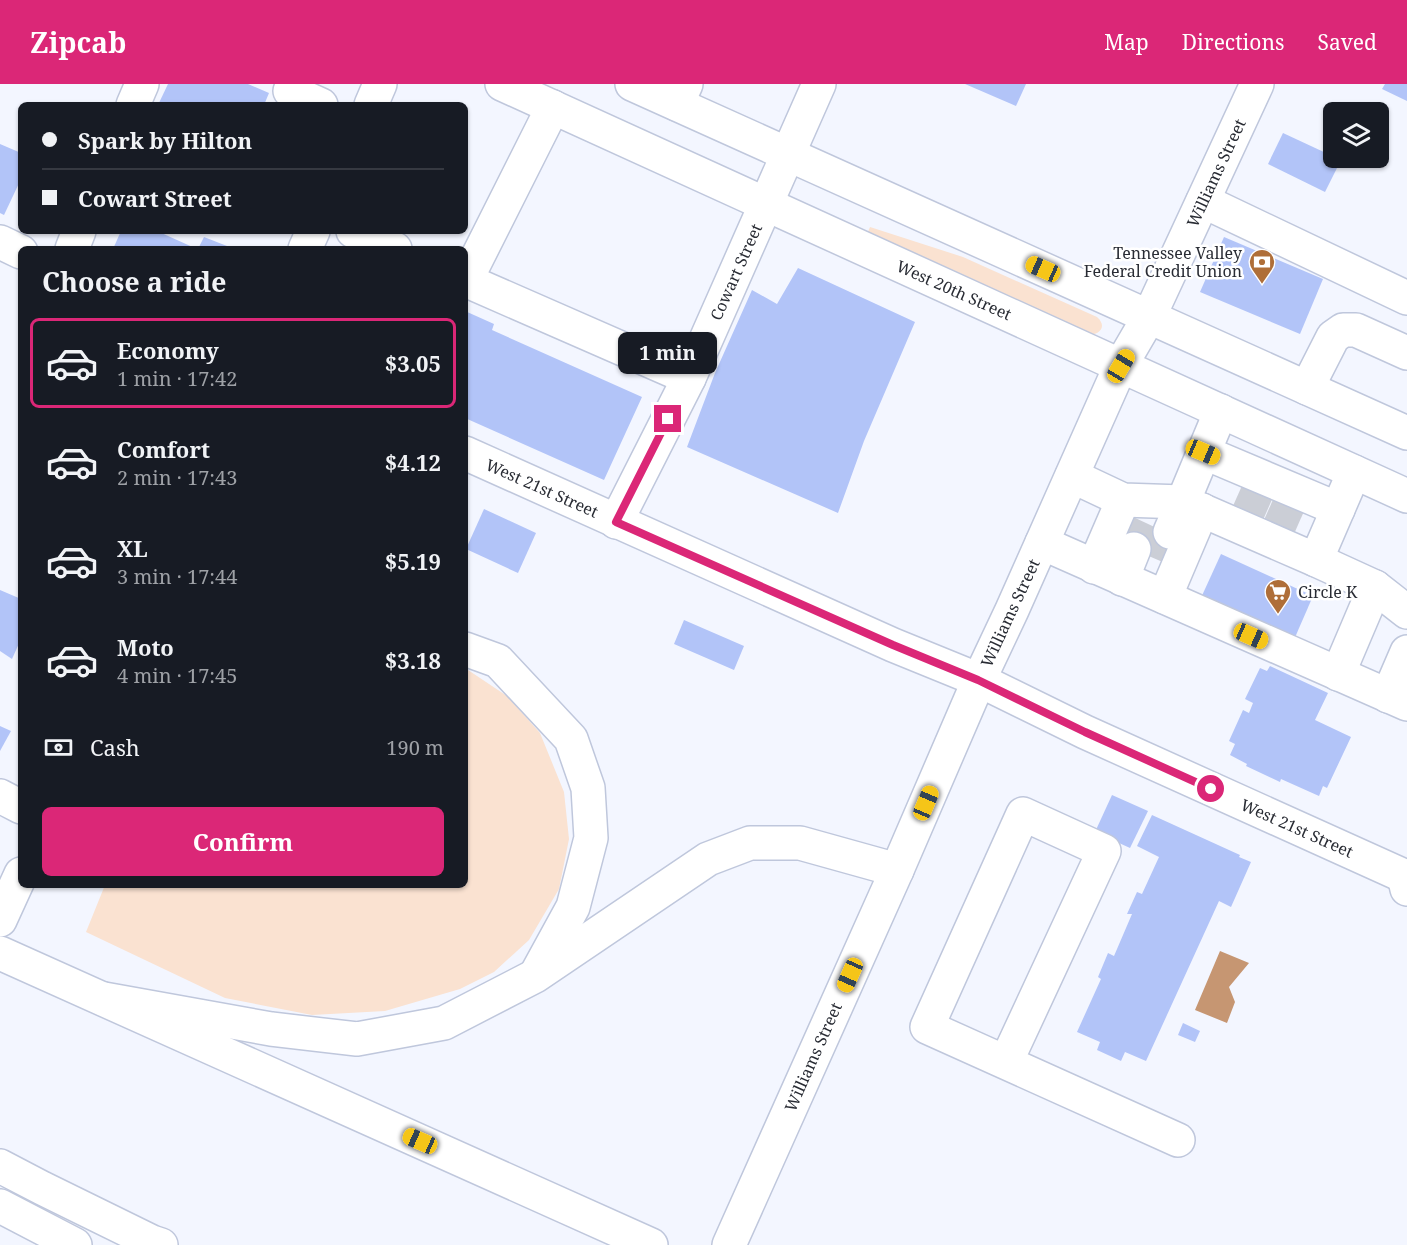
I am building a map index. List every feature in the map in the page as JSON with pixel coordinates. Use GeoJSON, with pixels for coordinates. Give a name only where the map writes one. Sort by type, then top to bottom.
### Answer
{"type":"FeatureCollection","features":[{"type":"Feature","properties":{"kind":"main road"},"geometry":{"type":"LineString","coordinates":[[134,102],[142,84]]}},
{"type":"Feature","properties":{"kind":"main road"},"geometry":{"type":"LineString","coordinates":[[372,102],[380,84]]}},
{"type":"Feature","properties":{"kind":"main road","name":"West 20th Street"},"geometry":{"type":"LineString","coordinates":[[502,84],[1407,496]]}},
{"type":"Feature","properties":{"kind":"main road"},"geometry":{"type":"LineString","coordinates":[[632,84],[682,94],[788,154],[1407,433]]}},
{"type":"Feature","properties":{"kind":"main road","name":"Cowart Street"},"geometry":{"type":"LineString","coordinates":[[616,522],[689,378],[819,84]]}},
{"type":"Feature","properties":{"kind":"main road","name":"Williams Street"},"geometry":{"type":"LineString","coordinates":[[729,1245],[897,870],[978,680],[1121,366],[1149,317],[1257,84]]}},
{"type":"Feature","properties":{"kind":"main road"},"geometry":{"type":"LineString","coordinates":[[289,93],[313,102]]}},
{"type":"Feature","properties":{"kind":"main road"},"geometry":{"type":"LineString","coordinates":[[468,276],[553,107]]}},
{"type":"Feature","properties":{"kind":"main road"},"geometry":{"type":"LineString","coordinates":[[1203,201],[1407,298]]}},
{"type":"Feature","properties":{"kind":"main road"},"geometry":{"type":"LineString","coordinates":[[360,234],[388,246]]}},
{"type":"Feature","properties":{"kind":"main road"},"geometry":{"type":"LineString","coordinates":[[0,242],[18,251]]}},
{"type":"Feature","properties":{"kind":"main road"},"geometry":{"type":"LineString","coordinates":[[468,281],[689,378]]}},
{"type":"Feature","properties":{"kind":"main road"},"geometry":{"type":"LineString","coordinates":[[1307,388],[1333,337],[1343,330],[1356,330],[1407,353]]}},
{"type":"Feature","properties":{"kind":"main road"},"geometry":{"type":"LineString","coordinates":[[1131,583],[1203,452],[1221,411]]}},
{"type":"Feature","properties":{"kind":"main road"},"geometry":{"type":"LineString","coordinates":[[1203,452],[1253,502],[1284,515],[1338,509]]}},
{"type":"Feature","properties":{"kind":"main road","name":"West 21st Street"},"geometry":{"type":"LineString","coordinates":[[468,454],[893,645],[978,680],[1093,735],[1406,876]]}},
{"type":"Feature","properties":{"kind":"main road"},"geometry":{"type":"LineString","coordinates":[[1316,560],[1354,472]]}},
{"type":"Feature","properties":{"kind":"main road"},"geometry":{"type":"LineString","coordinates":[[1072,476],[1123,500],[1164,525],[1253,502],[1284,515],[1316,560],[1375,587],[1407,612]]}},
{"type":"Feature","properties":{"kind":"main road"},"geometry":{"type":"LineString","coordinates":[[1123,500],[1131,583]]}},
{"type":"Feature","properties":{"kind":"main road"},"geometry":{"type":"LineString","coordinates":[[1131,583],[1164,525]]}},
{"type":"Feature","properties":{"kind":"main road"},"geometry":{"type":"LineString","coordinates":[[1042,543],[1398,700],[1407,652]]}},
{"type":"Feature","properties":{"kind":"main road"},"geometry":{"type":"LineString","coordinates":[[1338,674],[1375,587]]}},
{"type":"Feature","properties":{"kind":"main road"},"geometry":{"type":"LineString","coordinates":[[468,650],[498,661],[570,739],[588,788],[591,838],[573,908],[535,976]]}},
{"type":"Feature","properties":{"kind":"main road"},"geometry":{"type":"LineString","coordinates":[[0,796],[18,805]]}},
{"type":"Feature","properties":{"kind":"main road"},"geometry":{"type":"LineString","coordinates":[[1006,1062],[1104,851],[1023,814],[927,1027],[1178,1140]]}},
{"type":"Feature","properties":{"kind":"main road"},"geometry":{"type":"LineString","coordinates":[[104,999],[271,1029],[357,1039],[444,1023],[535,976],[708,859],[750,843],[800,843],[897,870]]}},
{"type":"Feature","properties":{"kind":"main road"},"geometry":{"type":"LineString","coordinates":[[0,920],[18,880]]}},
{"type":"Feature","properties":{"kind":"main road"},"geometry":{"type":"LineString","coordinates":[[0,953],[651,1245]]}},
{"type":"Feature","properties":{"kind":"main road"},"geometry":{"type":"LineString","coordinates":[[0,1166],[162,1245]]}},
{"type":"Feature","properties":{"kind":"main road"},"geometry":{"type":"LineString","coordinates":[[0,1206],[75,1245]]}},
{"type":"Feature","properties":{"kind":"shaded area"},"geometry":{"type":"Polygon","coordinates":[[[870,227],[963,257],[1097,317],[1102,324],[1101,330],[1096,334],[1088,335],[867,234],[870,227]]]}},
{"type":"Feature","properties":{"kind":"shaded area"},"geometry":{"type":"Polygon","coordinates":[[[468,670],[507,696],[540,733],[564,792],[569,839],[559,889],[529,940],[494,972],[460,989],[385,1011],[312,1015],[225,998],[86,932],[104,888],[468,888],[468,670]]]}},
{"type":"Feature","properties":{"kind":"shaded area"},"geometry":{"type":"Polygon","coordinates":[[[1220,951],[1249,963],[1229,987],[1235,1002],[1227,1023],[1195,1010],[1220,951]]]}},
{"type":"Feature","properties":{"kind":"building"},"geometry":{"type":"Polygon","coordinates":[[[168,84],[248,84],[269,93],[265,102],[159,102],[168,84]]]}},
{"type":"Feature","properties":{"kind":"building"},"geometry":{"type":"Polygon","coordinates":[[[965,84],[1026,84],[1016,106],[965,84]]]}},
{"type":"Feature","properties":{"kind":"building"},"geometry":{"type":"Polygon","coordinates":[[[1385,84],[1407,84],[1407,101],[1382,89],[1385,84]]]}},
{"type":"Feature","properties":{"kind":"building"},"geometry":{"type":"Polygon","coordinates":[[[1283,133],[1323,152],[1323,168],[1337,168],[1325,192],[1268,164],[1283,133]]]}},
{"type":"Feature","properties":{"kind":"building"},"geometry":{"type":"Polygon","coordinates":[[[0,144],[18,152],[18,185],[4,215],[0,213],[0,144]]]}},
{"type":"Feature","properties":{"kind":"building"},"geometry":{"type":"Polygon","coordinates":[[[120,234],[164,234],[190,246],[114,246],[120,234]]]}},
{"type":"Feature","properties":{"kind":"building"},"geometry":{"type":"Polygon","coordinates":[[[204,237],[227,246],[200,246],[204,237]]]}},
{"type":"Feature","properties":{"kind":"building","name":"Tennessee Valley Federal Credit Union"},"geometry":{"type":"Polygon","coordinates":[[[1224,237],[1323,279],[1300,334],[1200,292],[1224,237]]]}},
{"type":"Feature","properties":{"kind":"building"},"geometry":{"type":"Polygon","coordinates":[[[798,268],[915,322],[864,441],[838,513],[687,447],[715,373],[752,290],[777,304],[798,268]]]}},
{"type":"Feature","properties":{"kind":"building"},"geometry":{"type":"Polygon","coordinates":[[[468,312],[494,324],[492,330],[642,397],[604,480],[468,419],[468,312]]]}},
{"type":"Feature","properties":{"kind":"building"},"geometry":{"type":"Polygon","coordinates":[[[484,509],[536,533],[518,573],[468,550],[468,545],[484,509]]]}},
{"type":"Feature","properties":{"kind":"building"},"geometry":{"type":"Polygon","coordinates":[[[1221,554],[1313,596],[1293,642],[1200,600],[1221,554]]]}},
{"type":"Feature","properties":{"kind":"building"},"geometry":{"type":"Polygon","coordinates":[[[0,590],[18,598],[18,646],[12,659],[0,651],[0,590]]]}},
{"type":"Feature","properties":{"kind":"building"},"geometry":{"type":"Polygon","coordinates":[[[684,620],[744,646],[734,670],[674,644],[684,620]]]}},
{"type":"Feature","properties":{"kind":"building"},"geometry":{"type":"Polygon","coordinates":[[[1270,666],[1328,693],[1315,720],[1351,737],[1327,788],[1323,786],[1319,796],[1281,779],[1280,782],[1246,766],[1247,764],[1230,755],[1235,744],[1229,741],[1243,710],[1249,713],[1253,703],[1245,699],[1260,668],[1267,671],[1270,666]]]}},
{"type":"Feature","properties":{"kind":"building"},"geometry":{"type":"Polygon","coordinates":[[[0,726],[11,731],[0,751],[0,726]]]}},
{"type":"Feature","properties":{"kind":"building"},"geometry":{"type":"Polygon","coordinates":[[[1112,795],[1148,811],[1130,848],[1095,832],[1112,795]]]}},
{"type":"Feature","properties":{"kind":"building"},"geometry":{"type":"Polygon","coordinates":[[[1152,815],[1251,862],[1231,907],[1219,901],[1146,1061],[1125,1052],[1121,1061],[1097,1050],[1100,1042],[1077,1032],[1101,979],[1098,977],[1108,953],[1114,956],[1132,914],[1127,914],[1137,892],[1142,894],[1159,857],[1137,846],[1152,815]]]}},
{"type":"Feature","properties":{"kind":"building"},"geometry":{"type":"Polygon","coordinates":[[[1183,1023],[1200,1031],[1195,1042],[1178,1035],[1183,1023]]]}},
{"type":"Feature","properties":{"kind":"tunnel"},"geometry":{"type":"LineString","coordinates":[[1248,513],[1259,488]]}},
{"type":"Feature","properties":{"kind":"tunnel"},"geometry":{"type":"LineString","coordinates":[[1279,527],[1290,502]]}},
{"type":"Feature","properties":{"kind":"tunnel"},"geometry":{"type":"LineString","coordinates":[[1134,549],[1146,523]]}},
{"type":"Feature","properties":{"kind":"tunnel"},"geometry":{"type":"LineString","coordinates":[[1158,560],[1170,532]]}},
{"type":"Feature","properties":{"kind":"place","name":"Tennessee Valley Federal Credit Union"},"geometry":{"type":"Point","coordinates":[1262,285]}},
{"type":"Feature","properties":{"kind":"place","name":"Circle K"},"geometry":{"type":"Point","coordinates":[1278,615]}},
{"type":"Feature","properties":{"kind":"route"},"geometry":{"type":"LineString","coordinates":[[668,419],[616,522],[893,645],[978,680],[1211,789]]}}]}
